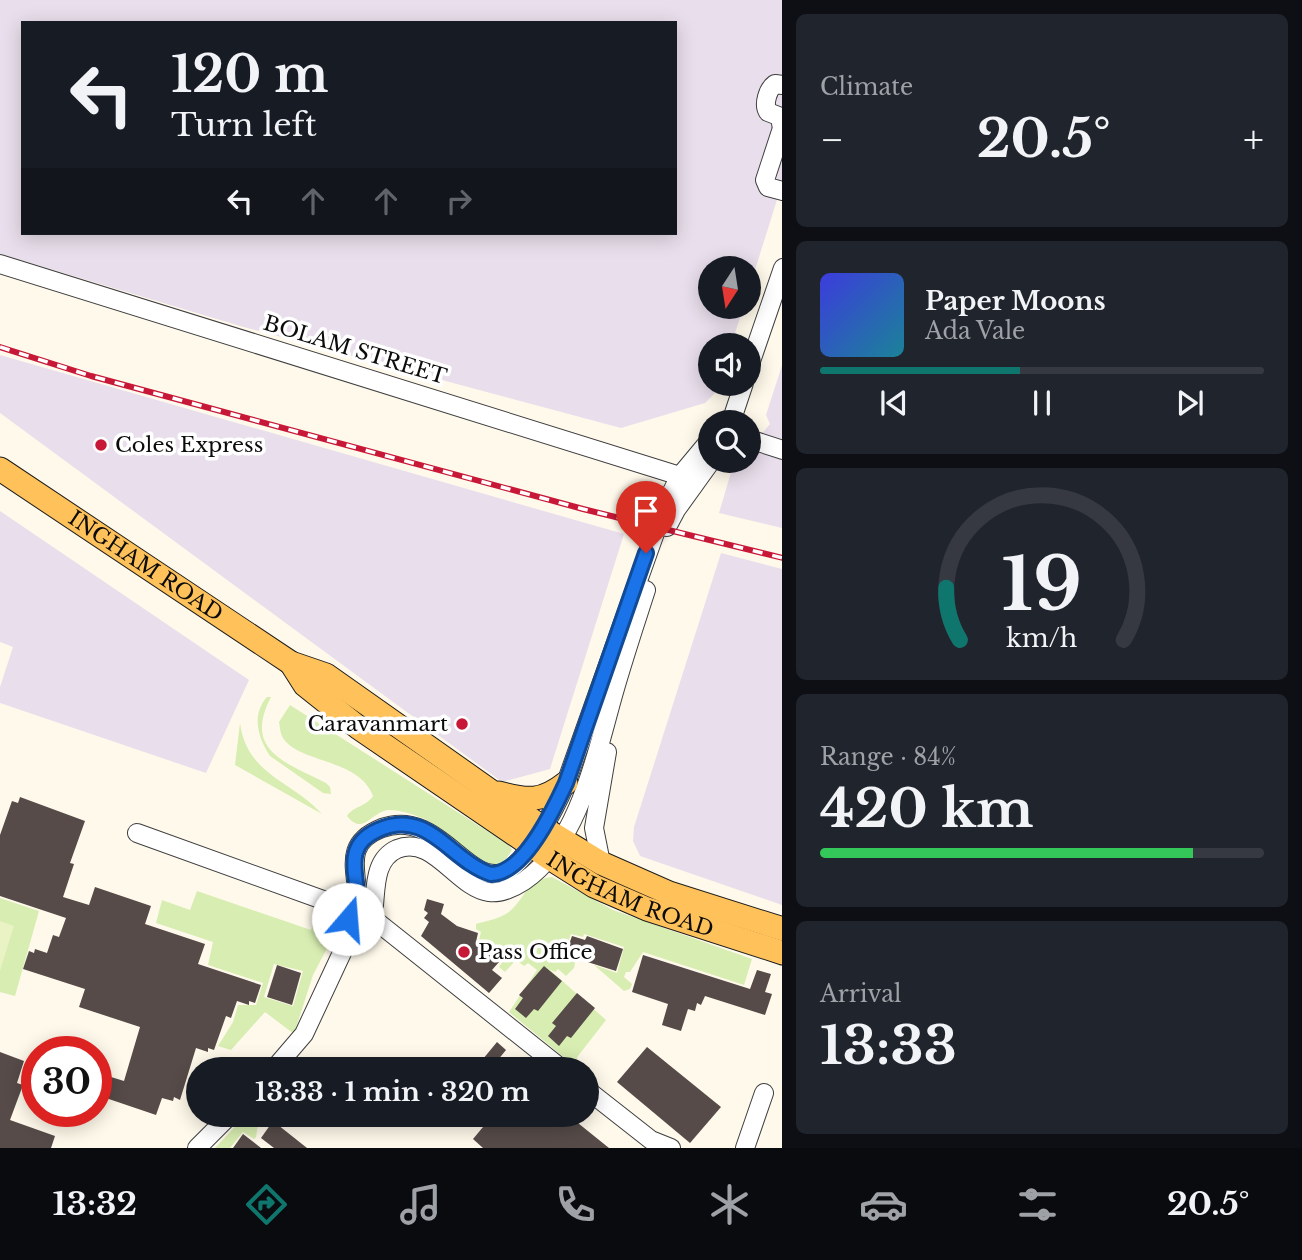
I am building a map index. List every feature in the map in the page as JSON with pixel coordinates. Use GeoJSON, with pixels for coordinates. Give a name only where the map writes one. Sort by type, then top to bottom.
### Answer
{"type":"FeatureCollection","features":[{"type":"Feature","properties":{"kind":"main road","name":"INGHAM ROAD"},"geometry":{"type":"LineString","coordinates":[[0,469],[291,663],[326,675],[490,791],[594,886],[626,901],[782,953]]}},
{"type":"Feature","properties":{"kind":"main road","name":"INGHAM ROAD"},"geometry":{"type":"LineString","coordinates":[[291,663],[305,685],[359,728],[546,842],[669,893],[782,929]]}},
{"type":"Feature","properties":{"kind":"main road"},"geometry":{"type":"LineString","coordinates":[[490,791],[529,800],[548,794],[566,783]]}},
{"type":"Feature","properties":{"kind":"street"},"geometry":{"type":"LineString","coordinates":[[782,85],[775,83],[771,86],[765,104],[768,111],[781,117],[765,180],[768,187],[782,191]]}},
{"type":"Feature","properties":{"kind":"street","name":"BOLAM STREET"},"geometry":{"type":"LineString","coordinates":[[0,264],[687,481]]}},
{"type":"Feature","properties":{"kind":"street"},"geometry":{"type":"LineString","coordinates":[[760,333],[782,268]]}},
{"type":"Feature","properties":{"kind":"street"},"geometry":{"type":"LineString","coordinates":[[761,443],[782,450]]}},
{"type":"Feature","properties":{"kind":"street"},"geometry":{"type":"LineString","coordinates":[[362,912],[354,860],[358,846],[362,839],[389,826],[410,825],[422,829],[472,865],[491,874],[508,870],[546,842],[574,816],[587,787],[665,530],[698,461]]}},
{"type":"Feature","properties":{"kind":"street"},"geometry":{"type":"LineString","coordinates":[[284,1057],[304,1034],[362,912],[383,860],[396,850],[414,846],[425,850],[479,889],[489,892],[513,887],[524,881],[546,842],[655,527],[687,481],[698,472]]}},
{"type":"Feature","properties":{"kind":"street"},"geometry":{"type":"LineString","coordinates":[[601,863],[594,828],[623,662]]}},
{"type":"Feature","properties":{"kind":"street"},"geometry":{"type":"LineString","coordinates":[[137,833],[362,912],[547,1057]]}},
{"type":"Feature","properties":{"kind":"street"},"geometry":{"type":"LineString","coordinates":[[745,1148],[764,1093]]}},
{"type":"Feature","properties":{"kind":"street"},"geometry":{"type":"LineString","coordinates":[[599,1099],[651,1140],[671,1148]]}},
{"type":"Feature","properties":{"kind":"street"},"geometry":{"type":"LineString","coordinates":[[197,1148],[217,1127]]}},
{"type":"Feature","properties":{"kind":"shaded area"},"geometry":{"type":"Polygon","coordinates":[[[0,0],[782,0],[782,184],[759,256],[698,256],[698,319],[740,319],[735,333],[698,333],[698,396],[712,396],[705,403],[621,428],[240,326],[0,254],[0,0]]]}},
{"type":"Feature","properties":{"kind":"shaded area"},"geometry":{"type":"Polygon","coordinates":[[[0,355],[624,534],[550,769],[502,782],[0,413],[0,355]]]}},
{"type":"Feature","properties":{"kind":"shaded area"},"geometry":{"type":"Polygon","coordinates":[[[782,365],[782,528],[719,513],[731,473],[761,473],[761,435],[770,424],[766,415],[782,365]]]}},
{"type":"Feature","properties":{"kind":"shaded area"},"geometry":{"type":"Polygon","coordinates":[[[0,511],[249,680],[206,773],[0,703],[0,687],[13,647],[0,642],[0,511]]]}},
{"type":"Feature","properties":{"kind":"shaded area"},"geometry":{"type":"Polygon","coordinates":[[[721,553],[782,569],[782,905],[640,856],[633,841],[634,827],[721,553]]]}},
{"type":"Feature","properties":{"kind":"green space"},"geometry":{"type":"Polygon","coordinates":[[[267,697],[271,697],[262,730],[265,742],[283,761],[326,783],[331,794],[323,793],[270,756],[262,742],[258,726],[259,711],[267,697]]]}},
{"type":"Feature","properties":{"kind":"green space"},"geometry":{"type":"Polygon","coordinates":[[[290,705],[509,845],[512,850],[502,865],[480,861],[425,819],[397,810],[382,812],[362,824],[353,822],[347,816],[373,796],[366,784],[356,775],[302,752],[283,738],[279,722],[290,705]]]}},
{"type":"Feature","properties":{"kind":"green space"},"geometry":{"type":"Polygon","coordinates":[[[240,723],[244,740],[261,766],[322,814],[235,765],[240,723]]]}},
{"type":"Feature","properties":{"kind":"green space"},"geometry":{"type":"Polygon","coordinates":[[[552,877],[613,910],[752,959],[744,985],[643,952],[630,972],[626,972],[624,977],[632,984],[630,989],[624,991],[594,965],[617,973],[624,947],[584,934],[583,937],[571,934],[565,950],[577,955],[574,968],[566,976],[558,969],[555,972],[549,969],[606,1020],[578,1057],[563,1057],[509,1012],[537,970],[528,963],[524,966],[516,960],[505,972],[499,967],[503,961],[479,940],[481,932],[476,929],[476,924],[509,912],[531,885],[552,877]]]}},
{"type":"Feature","properties":{"kind":"green space"},"geometry":{"type":"Polygon","coordinates":[[[197,891],[311,930],[319,911],[333,915],[337,923],[334,935],[313,975],[294,1034],[265,1012],[231,1050],[218,1046],[233,1022],[238,1005],[256,1005],[263,983],[208,965],[213,942],[156,923],[162,900],[190,910],[197,891]],[[274,964],[264,997],[293,1006],[303,971],[274,964]]]}},
{"type":"Feature","properties":{"kind":"green space"},"geometry":{"type":"Polygon","coordinates":[[[0,898],[39,911],[15,996],[0,992],[0,898]]]}},
{"type":"Feature","properties":{"kind":"green space"},"geometry":{"type":"Polygon","coordinates":[[[0,921],[14,926],[0,971],[0,921]]]}},
{"type":"Feature","properties":{"kind":"green space"},"geometry":{"type":"Polygon","coordinates":[[[235,1127],[258,1127],[254,1139],[243,1132],[230,1148],[215,1148],[235,1127]]]}},
{"type":"Feature","properties":{"kind":"building"},"geometry":{"type":"Polygon","coordinates":[[[20,797],[85,821],[70,863],[74,864],[63,897],[89,905],[95,887],[151,906],[145,924],[205,944],[198,964],[261,985],[255,1003],[249,1001],[249,1005],[237,1001],[231,1018],[226,1016],[214,1050],[208,1048],[208,1052],[196,1048],[193,1057],[186,1057],[186,1080],[180,1100],[174,1097],[173,1101],[162,1098],[156,1115],[112,1100],[112,1077],[124,1081],[140,1027],[79,1007],[85,989],[23,969],[29,951],[34,953],[35,949],[47,953],[53,935],[59,937],[66,918],[0,896],[0,835],[12,801],[18,803],[20,797]]]}},
{"type":"Feature","properties":{"kind":"building","name":"Pass Office"},"geometry":{"type":"Polygon","coordinates":[[[427,899],[444,904],[441,914],[457,926],[478,933],[476,942],[499,962],[492,970],[502,978],[489,993],[421,936],[429,922],[424,918],[428,913],[424,910],[427,899]]]}},
{"type":"Feature","properties":{"kind":"building"},"geometry":{"type":"Polygon","coordinates":[[[572,936],[585,940],[587,936],[623,949],[616,971],[578,959],[579,954],[567,950],[572,936]]]}},
{"type":"Feature","properties":{"kind":"building"},"geometry":{"type":"Polygon","coordinates":[[[643,955],[750,989],[757,970],[771,974],[765,992],[772,994],[765,1015],[705,996],[701,1005],[697,1003],[695,1011],[688,1009],[681,1031],[662,1025],[668,1004],[632,992],[643,955]]]}},
{"type":"Feature","properties":{"kind":"building"},"geometry":{"type":"Polygon","coordinates":[[[277,965],[301,973],[292,1005],[267,997],[277,965]]]}},
{"type":"Feature","properties":{"kind":"building"},"geometry":{"type":"Polygon","coordinates":[[[544,966],[562,981],[538,1011],[534,1009],[526,1018],[515,1009],[523,998],[519,995],[544,966]]]}},
{"type":"Feature","properties":{"kind":"building"},"geometry":{"type":"Polygon","coordinates":[[[577,993],[595,1008],[571,1038],[567,1036],[559,1046],[548,1036],[556,1026],[552,1023],[577,993]]]}},
{"type":"Feature","properties":{"kind":"building"},"geometry":{"type":"Polygon","coordinates":[[[497,1042],[506,1050],[500,1057],[485,1057],[497,1042]]]}},
{"type":"Feature","properties":{"kind":"building"},"geometry":{"type":"Polygon","coordinates":[[[647,1047],[721,1107],[690,1143],[617,1082],[647,1047]]]}},
{"type":"Feature","properties":{"kind":"building"},"geometry":{"type":"Polygon","coordinates":[[[0,1052],[21,1060],[17,1083],[21,1084],[21,1090],[10,1120],[21,1124],[21,1127],[30,1127],[55,1136],[51,1148],[0,1148],[0,1052]]]}},
{"type":"Feature","properties":{"kind":"building"},"geometry":{"type":"Polygon","coordinates":[[[269,1127],[281,1127],[307,1148],[274,1148],[261,1138],[269,1127]]]}},
{"type":"Feature","properties":{"kind":"building"},"geometry":{"type":"Polygon","coordinates":[[[483,1127],[583,1127],[609,1148],[483,1148],[473,1139],[483,1127]]]}},
{"type":"Feature","properties":{"kind":"building"},"geometry":{"type":"Polygon","coordinates":[[[243,1134],[261,1148],[233,1148],[243,1134]]]}},
{"type":"Feature","properties":{"kind":"railway"},"geometry":{"type":"LineString","coordinates":[[0,347],[91,376],[583,509],[782,558]]}},
{"type":"Feature","properties":{"kind":"place","name":"Coles Express"},"geometry":{"type":"Point","coordinates":[101,445]}},
{"type":"Feature","properties":{"kind":"place","name":"Caravanmart"},"geometry":{"type":"Point","coordinates":[462,724]}},
{"type":"Feature","properties":{"kind":"place","name":"Pass Office"},"geometry":{"type":"Point","coordinates":[464,952]}},
{"type":"Feature","properties":{"kind":"route"},"geometry":{"type":"LineString","coordinates":[[348,919],[348,909],[358,900],[355,853],[362,839],[379,830],[401,825],[422,829],[472,865],[491,874],[504,873],[531,845],[566,783],[646,553]]}}]}
